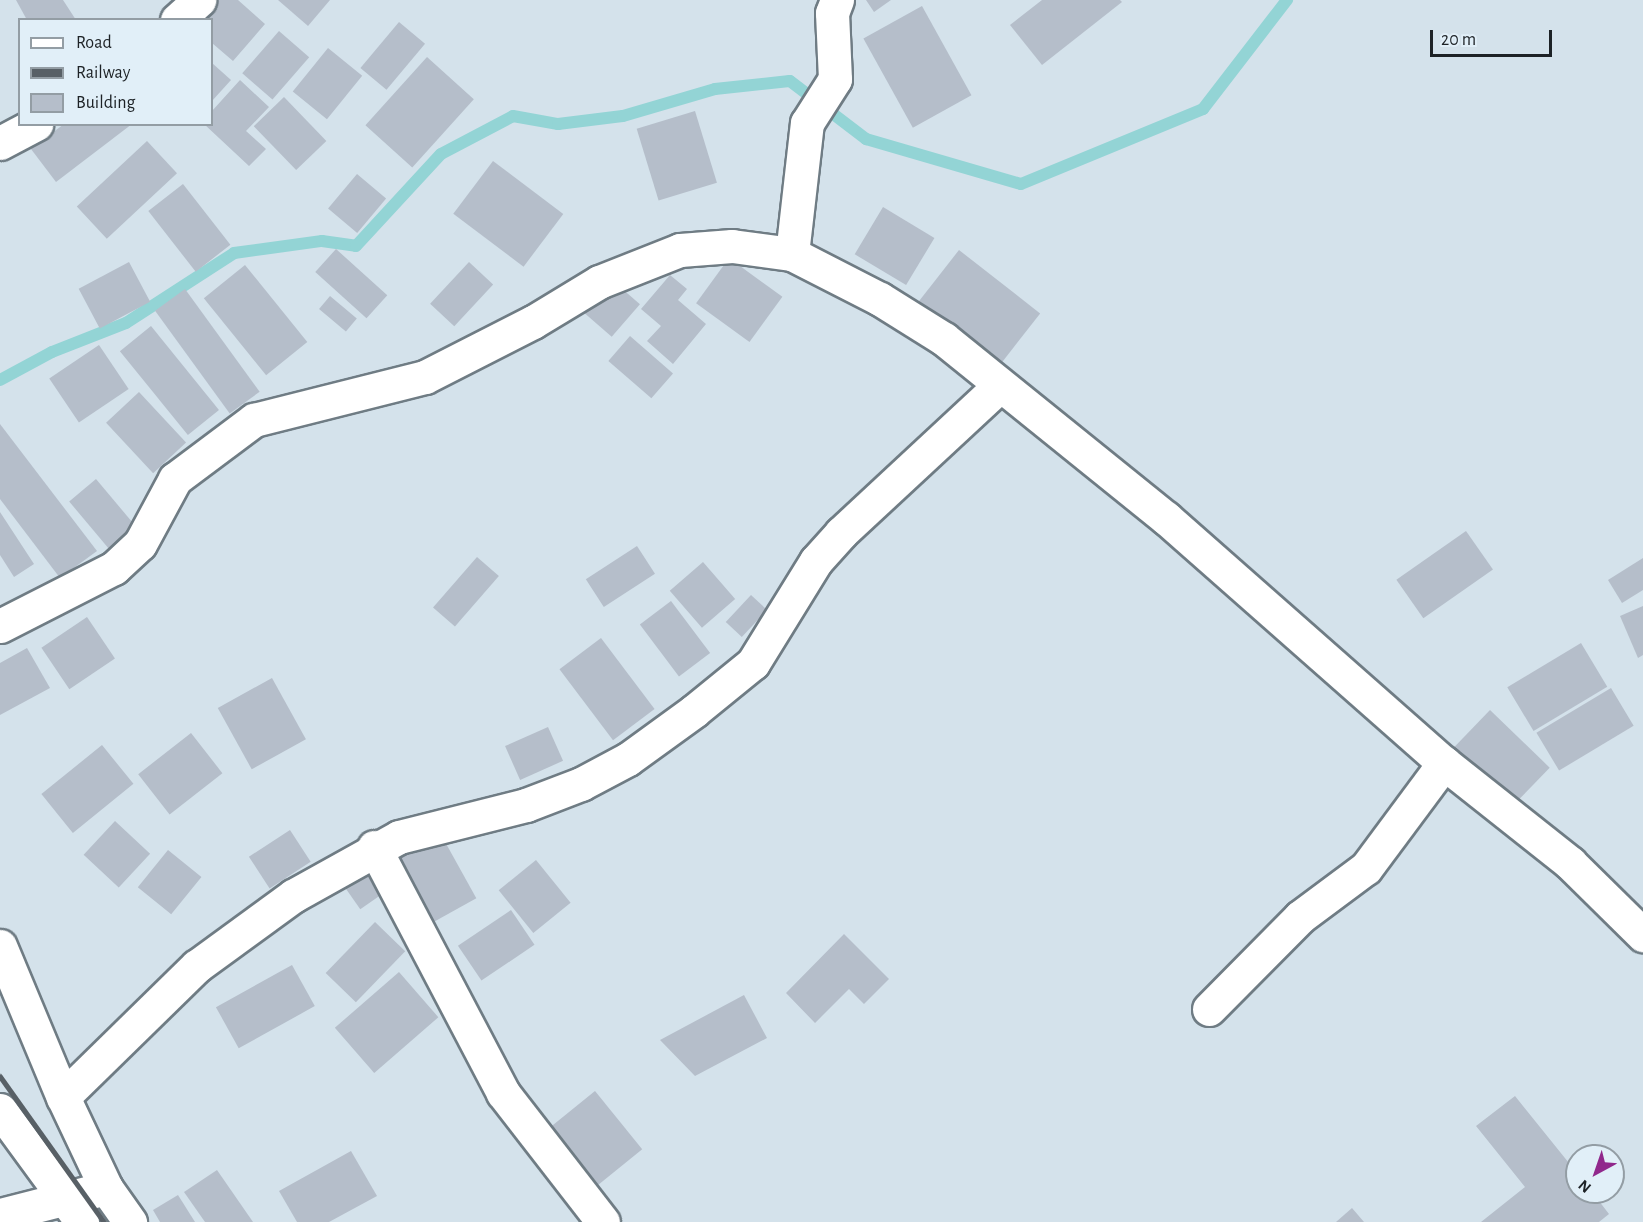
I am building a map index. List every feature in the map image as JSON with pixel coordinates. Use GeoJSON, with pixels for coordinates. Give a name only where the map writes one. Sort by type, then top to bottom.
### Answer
{"type":"FeatureCollection","features":[{"type":"Feature","properties":{"kind":"street"},"geometry":{"type":"LineString","coordinates":[[179,18],[199,0]]}},
{"type":"Feature","properties":{"kind":"street"},"geometry":{"type":"LineString","coordinates":[[792,254],[807,123],[835,79],[832,13],[837,0]]}},
{"type":"Feature","properties":{"kind":"street"},"geometry":{"type":"LineString","coordinates":[[0,143],[32,126]]}},
{"type":"Feature","properties":{"kind":"street"},"geometry":{"type":"LineString","coordinates":[[0,626],[114,568],[140,544],[175,479],[254,420],[425,377],[533,321],[599,282],[680,249],[732,246],[792,254],[880,299],[944,339],[1166,518],[1444,763],[1570,863],[1643,935]]}},
{"type":"Feature","properties":{"kind":"street"},"geometry":{"type":"LineString","coordinates":[[63,1097],[197,966],[292,896],[374,847],[423,829],[525,805],[581,784],[628,759],[694,711],[753,663],[816,561],[841,533],[1000,386]]}},
{"type":"Feature","properties":{"kind":"street"},"geometry":{"type":"LineString","coordinates":[[1209,1009],[1300,917],[1366,868],[1444,763]]}},
{"type":"Feature","properties":{"kind":"street"},"geometry":{"type":"LineString","coordinates":[[374,847],[503,1094],[603,1222]]}},
{"type":"Feature","properties":{"kind":"street"},"geometry":{"type":"LineString","coordinates":[[0,946],[63,1097],[85,1201]]}},
{"type":"Feature","properties":{"kind":"street"},"geometry":{"type":"LineString","coordinates":[[0,1110],[10,1142],[85,1201],[130,1222]]}},
{"type":"Feature","properties":{"kind":"street"},"geometry":{"type":"LineString","coordinates":[[0,1215],[85,1201]]}},
{"type":"Feature","properties":{"kind":"building"},"geometry":{"type":"Polygon","coordinates":[[[16,0],[63,0],[75,18],[26,18],[16,0]]]}},
{"type":"Feature","properties":{"kind":"building"},"geometry":{"type":"Polygon","coordinates":[[[219,0],[238,0],[265,24],[233,61],[213,44],[213,18],[204,18],[219,0]]]}},
{"type":"Feature","properties":{"kind":"building"},"geometry":{"type":"Polygon","coordinates":[[[278,0],[330,0],[308,26],[278,0]]]}},
{"type":"Feature","properties":{"kind":"building"},"geometry":{"type":"Polygon","coordinates":[[[866,0],[891,0],[874,12],[866,0]]]}},
{"type":"Feature","properties":{"kind":"building"},"geometry":{"type":"Polygon","coordinates":[[[1042,0],[1120,0],[1122,2],[1042,65],[1010,25],[1042,0]]]}},
{"type":"Feature","properties":{"kind":"building"},"geometry":{"type":"Polygon","coordinates":[[[922,6],[971,95],[913,128],[863,38],[922,6]]]}},
{"type":"Feature","properties":{"kind":"building"},"geometry":{"type":"Polygon","coordinates":[[[399,22],[425,44],[386,90],[360,68],[399,22]]]}},
{"type":"Feature","properties":{"kind":"building"},"geometry":{"type":"Polygon","coordinates":[[[279,31],[309,57],[272,100],[242,73],[279,31]]]}},
{"type":"Feature","properties":{"kind":"building"},"geometry":{"type":"Polygon","coordinates":[[[328,48],[362,76],[327,119],[293,92],[328,48]]]}},
{"type":"Feature","properties":{"kind":"building"},"geometry":{"type":"Polygon","coordinates":[[[427,57],[474,99],[412,168],[365,125],[427,57]]]}},
{"type":"Feature","properties":{"kind":"building"},"geometry":{"type":"Polygon","coordinates":[[[213,64],[231,80],[213,100],[213,64]]]}},
{"type":"Feature","properties":{"kind":"building"},"geometry":{"type":"Polygon","coordinates":[[[240,80],[269,107],[246,131],[266,149],[249,166],[206,126],[213,126],[213,110],[240,80]]]}},
{"type":"Feature","properties":{"kind":"building"},"geometry":{"type":"Polygon","coordinates":[[[284,97],[326,141],[296,170],[254,126],[284,97]]]}},
{"type":"Feature","properties":{"kind":"building"},"geometry":{"type":"Polygon","coordinates":[[[695,111],[717,183],[659,201],[637,129],[695,111]]]}},
{"type":"Feature","properties":{"kind":"building"},"geometry":{"type":"Polygon","coordinates":[[[61,126],[129,126],[56,182],[31,149],[61,126]]]}},
{"type":"Feature","properties":{"kind":"building"},"geometry":{"type":"Polygon","coordinates":[[[147,141],[177,173],[107,239],[77,206],[147,141]]]}},
{"type":"Feature","properties":{"kind":"building"},"geometry":{"type":"Polygon","coordinates":[[[493,161],[563,214],[524,267],[453,214],[493,161]]]}},
{"type":"Feature","properties":{"kind":"building"},"geometry":{"type":"Polygon","coordinates":[[[357,174],[386,198],[357,233],[328,208],[357,174]]]}},
{"type":"Feature","properties":{"kind":"building"},"geometry":{"type":"Polygon","coordinates":[[[183,184],[230,245],[196,272],[148,211],[183,184]]]}},
{"type":"Feature","properties":{"kind":"building"},"geometry":{"type":"Polygon","coordinates":[[[883,207],[934,238],[906,285],[855,254],[883,207]]]}},
{"type":"Feature","properties":{"kind":"building"},"geometry":{"type":"Polygon","coordinates":[[[336,249],[387,295],[367,318],[315,272],[336,249]]]}},
{"type":"Feature","properties":{"kind":"building"},"geometry":{"type":"Polygon","coordinates":[[[959,250],[1040,313],[999,366],[918,303],[959,250]]]}},
{"type":"Feature","properties":{"kind":"building"},"geometry":{"type":"Polygon","coordinates":[[[729,258],[782,297],[749,342],[696,303],[729,258]]]}},
{"type":"Feature","properties":{"kind":"building"},"geometry":{"type":"Polygon","coordinates":[[[129,262],[150,302],[100,328],[79,289],[129,262]]]}},
{"type":"Feature","properties":{"kind":"building"},"geometry":{"type":"Polygon","coordinates":[[[469,262],[493,285],[454,326],[430,304],[469,262]]]}},
{"type":"Feature","properties":{"kind":"building"},"geometry":{"type":"Polygon","coordinates":[[[245,265],[307,342],[266,375],[204,298],[245,265]]]}},
{"type":"Feature","properties":{"kind":"building"},"geometry":{"type":"Polygon","coordinates":[[[670,275],[687,289],[678,300],[706,324],[673,364],[647,341],[661,326],[641,309],[670,275]]]}},
{"type":"Feature","properties":{"kind":"building"},"geometry":{"type":"Polygon","coordinates":[[[612,280],[640,304],[612,337],[584,312],[612,280]]]}},
{"type":"Feature","properties":{"kind":"building"},"geometry":{"type":"Polygon","coordinates":[[[185,289],[260,392],[230,413],[155,311],[185,289]]]}},
{"type":"Feature","properties":{"kind":"building"},"geometry":{"type":"Polygon","coordinates":[[[330,296],[357,318],[346,332],[319,309],[330,296]]]}},
{"type":"Feature","properties":{"kind":"building"},"geometry":{"type":"Polygon","coordinates":[[[151,326],[219,410],[188,435],[120,351],[151,326]]]}},
{"type":"Feature","properties":{"kind":"building"},"geometry":{"type":"Polygon","coordinates":[[[630,336],[673,373],[651,398],[608,361],[630,336]]]}},
{"type":"Feature","properties":{"kind":"building"},"geometry":{"type":"Polygon","coordinates":[[[99,345],[129,389],[79,422],[49,379],[99,345]]]}},
{"type":"Feature","properties":{"kind":"building"},"geometry":{"type":"Polygon","coordinates":[[[139,392],[186,442],[153,473],[106,423],[139,392]]]}},
{"type":"Feature","properties":{"kind":"building"},"geometry":{"type":"Polygon","coordinates":[[[0,424],[97,551],[60,578],[0,499],[0,424]]]}},
{"type":"Feature","properties":{"kind":"building"},"geometry":{"type":"Polygon","coordinates":[[[96,479],[138,529],[111,551],[69,501],[96,479]]]}},
{"type":"Feature","properties":{"kind":"building"},"geometry":{"type":"Polygon","coordinates":[[[0,512],[34,564],[14,577],[0,555],[0,512]]]}},
{"type":"Feature","properties":{"kind":"building"},"geometry":{"type":"Polygon","coordinates":[[[1466,531],[1493,570],[1423,618],[1396,580],[1466,531]]]}},
{"type":"Feature","properties":{"kind":"building"},"geometry":{"type":"Polygon","coordinates":[[[637,546],[655,574],[604,607],[586,579],[637,546]]]}},
{"type":"Feature","properties":{"kind":"building"},"geometry":{"type":"Polygon","coordinates":[[[477,557],[499,576],[455,627],[433,608],[477,557]]]}},
{"type":"Feature","properties":{"kind":"building"},"geometry":{"type":"Polygon","coordinates":[[[1643,558],[1643,590],[1622,603],[1608,580],[1643,558]]]}},
{"type":"Feature","properties":{"kind":"building"},"geometry":{"type":"Polygon","coordinates":[[[703,562],[735,599],[702,628],[670,591],[703,562]]]}},
{"type":"Feature","properties":{"kind":"building"},"geometry":{"type":"Polygon","coordinates":[[[751,595],[767,610],[742,637],[726,622],[751,595]]]}},
{"type":"Feature","properties":{"kind":"building"},"geometry":{"type":"Polygon","coordinates":[[[671,601],[710,653],[679,676],[640,624],[671,601]]]}},
{"type":"Feature","properties":{"kind":"building"},"geometry":{"type":"Polygon","coordinates":[[[1643,606],[1643,655],[1638,658],[1620,616],[1643,606]]]}},
{"type":"Feature","properties":{"kind":"building"},"geometry":{"type":"Polygon","coordinates":[[[87,617],[115,658],[69,689],[41,648],[87,617]]]}},
{"type":"Feature","properties":{"kind":"building"},"geometry":{"type":"Polygon","coordinates":[[[601,638],[655,709],[613,740],[559,669],[601,638]]]}},
{"type":"Feature","properties":{"kind":"building"},"geometry":{"type":"Polygon","coordinates":[[[1581,643],[1607,687],[1534,731],[1507,687],[1581,643]]]}},
{"type":"Feature","properties":{"kind":"building"},"geometry":{"type":"Polygon","coordinates":[[[27,648],[50,688],[0,715],[0,663],[27,648]]]}},
{"type":"Feature","properties":{"kind":"building"},"geometry":{"type":"Polygon","coordinates":[[[272,678],[306,739],[252,769],[218,708],[272,678]]]}},
{"type":"Feature","properties":{"kind":"building"},"geometry":{"type":"Polygon","coordinates":[[[1611,688],[1634,726],[1559,771],[1536,733],[1611,688]]]}},
{"type":"Feature","properties":{"kind":"building"},"geometry":{"type":"Polygon","coordinates":[[[1490,710],[1550,768],[1514,805],[1454,747],[1490,710]]]}},
{"type":"Feature","properties":{"kind":"building"},"geometry":{"type":"Polygon","coordinates":[[[548,727],[563,761],[520,780],[505,746],[548,727]]]}},
{"type":"Feature","properties":{"kind":"building"},"geometry":{"type":"Polygon","coordinates":[[[191,733],[222,773],[170,814],[138,774],[191,733]]]}},
{"type":"Feature","properties":{"kind":"building"},"geometry":{"type":"Polygon","coordinates":[[[102,745],[133,784],[73,833],[41,794],[102,745]]]}},
{"type":"Feature","properties":{"kind":"building"},"geometry":{"type":"Polygon","coordinates":[[[115,821],[150,854],[119,887],[84,855],[115,821]]]}},
{"type":"Feature","properties":{"kind":"building"},"geometry":{"type":"Polygon","coordinates":[[[290,830],[311,862],[270,889],[249,857],[290,830]]]}},
{"type":"Feature","properties":{"kind":"building"},"geometry":{"type":"Polygon","coordinates":[[[439,831],[476,898],[430,924],[393,857],[439,831]]]}},
{"type":"Feature","properties":{"kind":"building"},"geometry":{"type":"Polygon","coordinates":[[[168,850],[201,877],[171,914],[138,887],[168,850]]]}},
{"type":"Feature","properties":{"kind":"building"},"geometry":{"type":"Polygon","coordinates":[[[536,860],[571,903],[533,933],[499,890],[536,860]]]}},
{"type":"Feature","properties":{"kind":"building"},"geometry":{"type":"Polygon","coordinates":[[[362,863],[383,893],[360,909],[339,879],[362,863]]]}},
{"type":"Feature","properties":{"kind":"building"},"geometry":{"type":"Polygon","coordinates":[[[511,910],[534,945],[481,981],[458,946],[511,910]]]}},
{"type":"Feature","properties":{"kind":"building"},"geometry":{"type":"Polygon","coordinates":[[[375,922],[405,951],[356,1002],[326,973],[375,922]]]}},
{"type":"Feature","properties":{"kind":"building"},"geometry":{"type":"Polygon","coordinates":[[[844,934],[889,979],[864,1004],[849,989],[815,1023],[786,993],[844,934]]]}},
{"type":"Feature","properties":{"kind":"building"},"geometry":{"type":"Polygon","coordinates":[[[292,965],[315,1006],[239,1048],[216,1007],[292,965]]]}},
{"type":"Feature","properties":{"kind":"building"},"geometry":{"type":"Polygon","coordinates":[[[399,972],[438,1017],[374,1073],[335,1028],[399,972]]]}},
{"type":"Feature","properties":{"kind":"building"},"geometry":{"type":"Polygon","coordinates":[[[744,995],[767,1038],[695,1076],[660,1040],[744,995]]]}},
{"type":"Feature","properties":{"kind":"building"},"geometry":{"type":"Polygon","coordinates":[[[595,1091],[642,1149],[597,1186],[550,1128],[595,1091]]]}},
{"type":"Feature","properties":{"kind":"building"},"geometry":{"type":"Polygon","coordinates":[[[1515,1096],[1565,1158],[1565,1204],[1601,1204],[1609,1214],[1599,1222],[1481,1222],[1525,1187],[1476,1126],[1515,1096]]]}},
{"type":"Feature","properties":{"kind":"building"},"geometry":{"type":"Polygon","coordinates":[[[351,1151],[377,1196],[329,1222],[297,1222],[279,1191],[351,1151]]]}},
{"type":"Feature","properties":{"kind":"building"},"geometry":{"type":"Polygon","coordinates":[[[217,1170],[253,1222],[205,1222],[184,1192],[217,1170]]]}},
{"type":"Feature","properties":{"kind":"building"},"geometry":{"type":"Polygon","coordinates":[[[178,1195],[195,1222],[160,1222],[153,1210],[178,1195]]]}},
{"type":"Feature","properties":{"kind":"building"},"geometry":{"type":"Polygon","coordinates":[[[1352,1208],[1364,1222],[1336,1222],[1352,1208]]]}},
{"type":"Feature","properties":{"kind":"waterway"},"geometry":{"type":"LineString","coordinates":[[0,380],[52,352],[126,323],[234,253],[322,241],[356,246],[441,154],[513,116],[558,124],[623,116],[715,89],[790,81],[866,139],[1021,184],[1203,109],[1287,0]]}},
{"type":"Feature","properties":{"kind":"railway"},"geometry":{"type":"LineString","coordinates":[[0,1076],[104,1222]]}}]}
